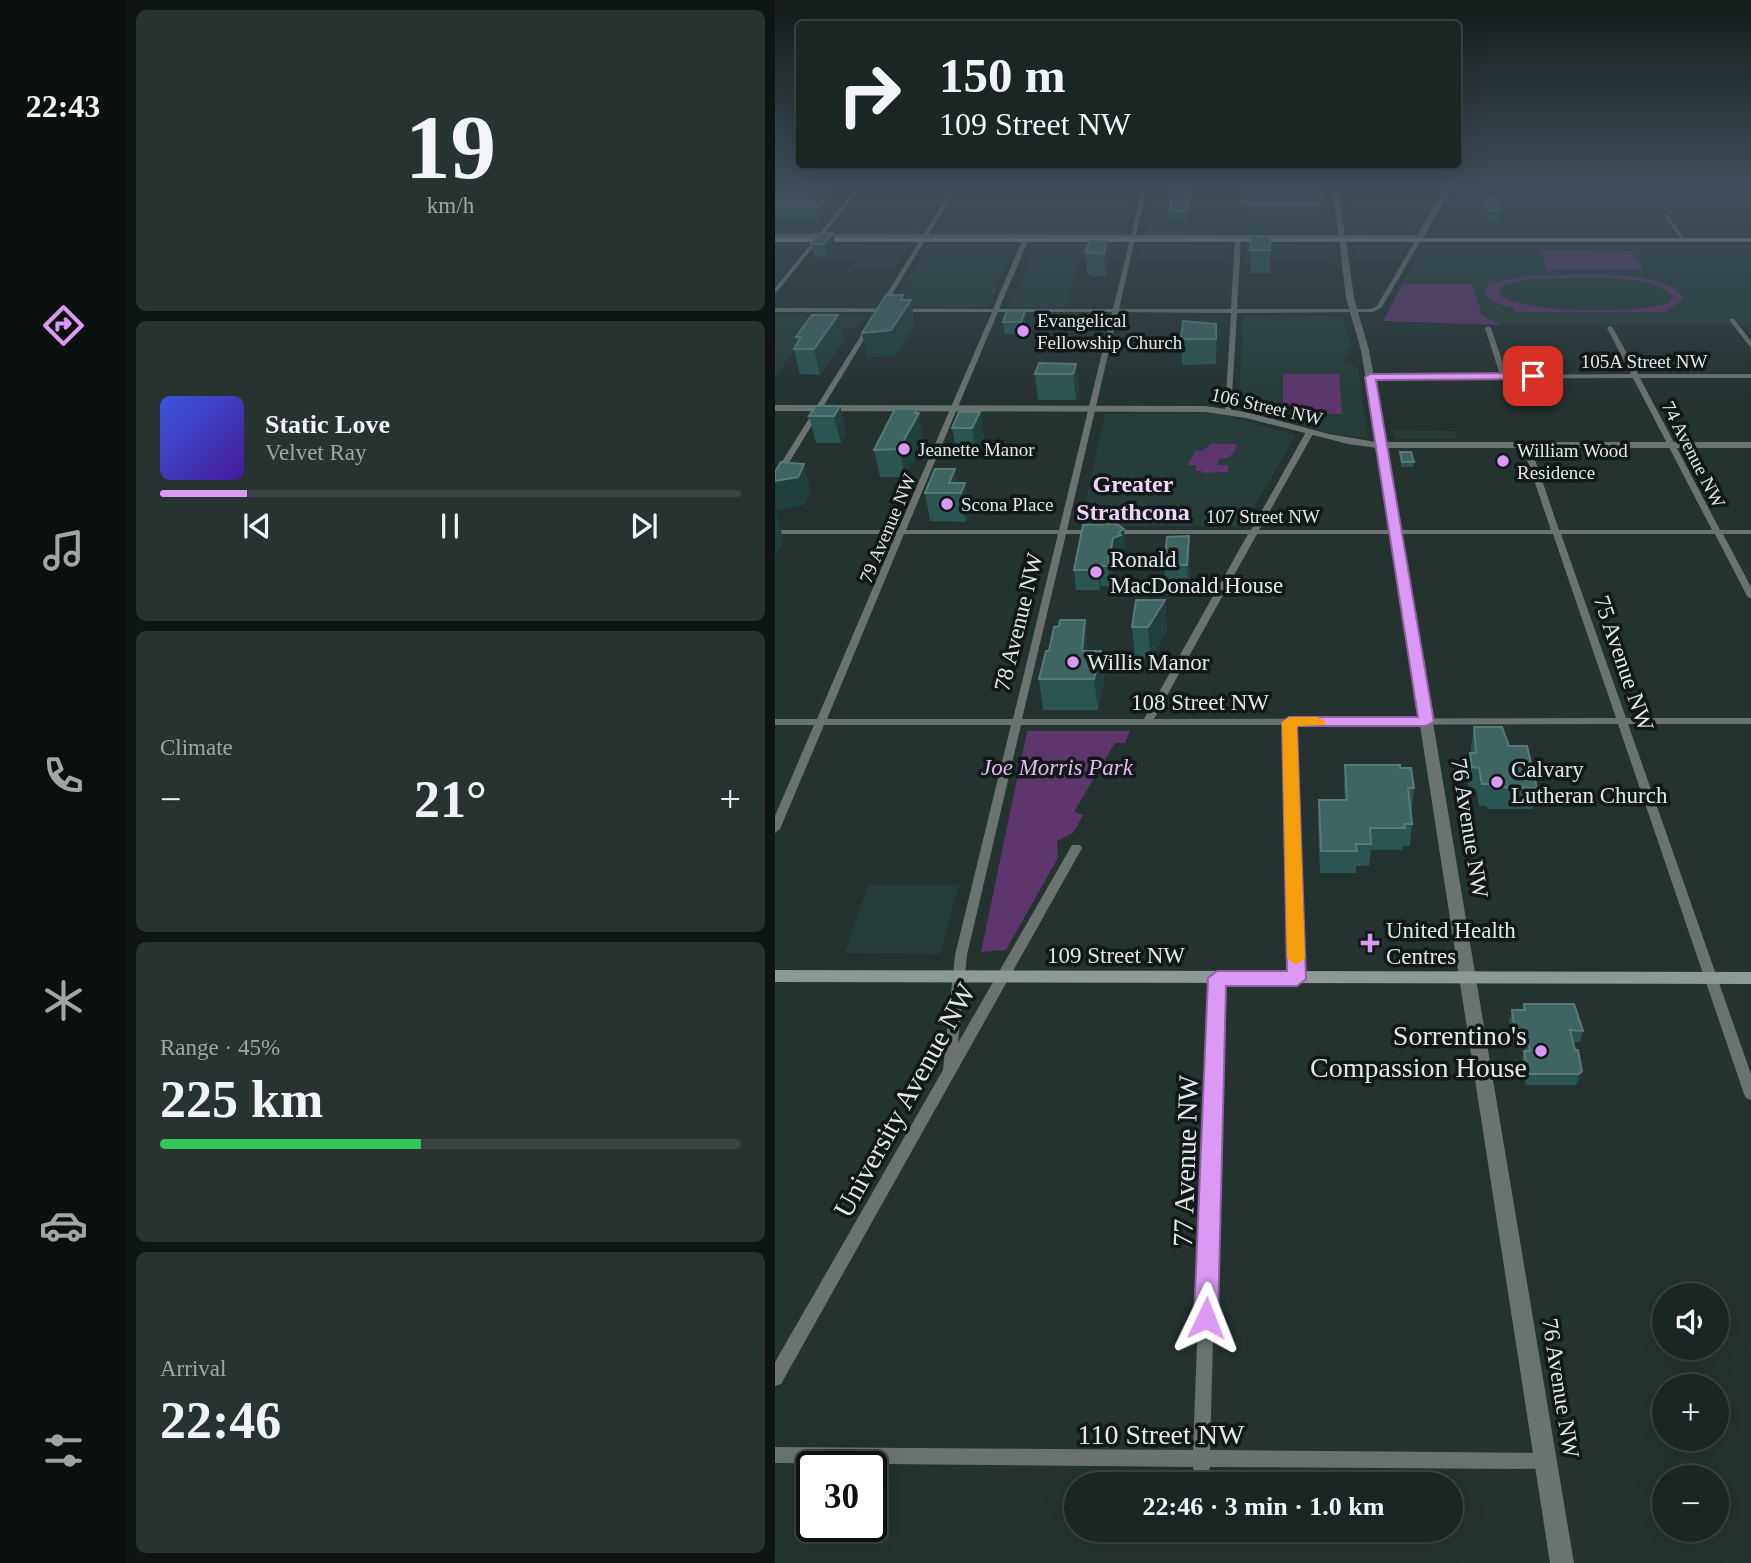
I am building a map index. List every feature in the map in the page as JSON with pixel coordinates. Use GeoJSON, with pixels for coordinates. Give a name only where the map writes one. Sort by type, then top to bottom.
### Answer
{"type":"FeatureCollection","features":[{"type":"Feature","properties":{"kind":"main road","name":"109 Street NW"},"geometry":{"type":"LineString","coordinates":[[775,976],[1751,978]]}},
{"type":"Feature","properties":{"kind":"street"},"geometry":{"type":"LineString","coordinates":[[775,292],[802,259]]}},
{"type":"Feature","properties":{"kind":"street"},"geometry":{"type":"LineString","coordinates":[[775,479],[910,259]]}},
{"type":"Feature","properties":{"kind":"street","name":"79 Avenue NW"},"geometry":{"type":"LineString","coordinates":[[775,828],[1018,259]]}},
{"type":"Feature","properties":{"kind":"street","name":"78 Avenue NW"},"geometry":{"type":"LineString","coordinates":[[949,1070],[956,977],[1128,259]]}},
{"type":"Feature","properties":{"kind":"street"},"geometry":{"type":"LineString","coordinates":[[1228,411],[1237,259]]}},
{"type":"Feature","properties":{"kind":"street","name":"76 Avenue NW"},"geometry":{"type":"LineString","coordinates":[[1344,259],[1353,311],[1370,377],[1397,532],[1562,1563]]}},
{"type":"Feature","properties":{"kind":"street"},"geometry":{"type":"LineString","coordinates":[[775,310],[1379,309],[1408,259]]}},
{"type":"Feature","properties":{"kind":"street"},"geometry":{"type":"LineString","coordinates":[[1732,320],[1751,346]]}},
{"type":"Feature","properties":{"kind":"street"},"geometry":{"type":"LineString","coordinates":[[1488,328],[1504,377]]}},
{"type":"Feature","properties":{"kind":"street","name":"74 Avenue NW"},"geometry":{"type":"LineString","coordinates":[[1610,328],[1751,596]]}},
{"type":"Feature","properties":{"kind":"street","name":"105A Street NW"},"geometry":{"type":"LineString","coordinates":[[1370,377],[1751,376]]}},
{"type":"Feature","properties":{"kind":"street","name":"106 Street NW"},"geometry":{"type":"LineString","coordinates":[[775,408],[1228,411],[1309,434],[1381,445],[1751,445]]}},
{"type":"Feature","properties":{"kind":"street"},"geometry":{"type":"LineString","coordinates":[[1147,722],[1309,434]]}},
{"type":"Feature","properties":{"kind":"street","name":"75 Avenue NW"},"geometry":{"type":"LineString","coordinates":[[1526,445],[1751,1094]]}},
{"type":"Feature","properties":{"kind":"street","name":"107 Street NW"},"geometry":{"type":"LineString","coordinates":[[775,532],[1751,532]]}},
{"type":"Feature","properties":{"kind":"street","name":"108 Street NW"},"geometry":{"type":"LineString","coordinates":[[775,722],[1751,721]]}},
{"type":"Feature","properties":{"kind":"street"},"geometry":{"type":"LineString","coordinates":[[1289,722],[1297,979]]}},
{"type":"Feature","properties":{"kind":"street","name":"University Avenue NW"},"geometry":{"type":"LineString","coordinates":[[775,1378],[1076,848]]}},
{"type":"Feature","properties":{"kind":"street","name":"77 Avenue NW"},"geometry":{"type":"LineString","coordinates":[[1201,1466],[1217,978]]}},
{"type":"Feature","properties":{"kind":"street","name":"110 Street NW"},"geometry":{"type":"LineString","coordinates":[[775,1455],[1201,1466],[1546,1461]]}},
{"type":"Feature","properties":{"kind":"shaded area"},"geometry":{"type":"Polygon","coordinates":[[[775,259],[795,259],[775,284],[775,259]]]}},
{"type":"Feature","properties":{"kind":"shaded area"},"geometry":{"type":"Polygon","coordinates":[[[858,259],[901,259],[894,269],[852,269],[858,259]]]}},
{"type":"Feature","properties":{"kind":"shaded area"},"geometry":{"type":"Polygon","coordinates":[[[920,259],[1009,259],[988,307],[891,307],[920,259]]]}},
{"type":"Feature","properties":{"kind":"shaded area"},"geometry":{"type":"Polygon","coordinates":[[[1030,259],[1118,259],[1079,261],[1064,308],[1009,308],[1030,259]]]}},
{"type":"Feature","properties":{"kind":"shaded area"},"geometry":{"type":"Polygon","coordinates":[[[1137,259],[1226,259],[1226,261],[1136,261],[1137,259]]]}},
{"type":"Feature","properties":{"kind":"shaded area"},"geometry":{"type":"Polygon","coordinates":[[[1354,259],[1401,259],[1400,261],[1354,259]]]}},
{"type":"Feature","properties":{"kind":"shaded area"},"geometry":{"type":"Polygon","coordinates":[[[1417,259],[1751,259],[1751,330],[1747,325],[1501,325],[1402,284],[1417,259]]]}},
{"type":"Feature","properties":{"kind":"shaded area"},"geometry":{"type":"Polygon","coordinates":[[[775,315],[865,315],[856,328],[809,328],[775,378],[775,315]]]}},
{"type":"Feature","properties":{"kind":"shaded area"},"geometry":{"type":"Polygon","coordinates":[[[1243,315],[1342,316],[1351,345],[1343,360],[1358,368],[1368,438],[1329,433],[1242,408],[1239,400],[1243,315]]]}},
{"type":"Feature","properties":{"kind":"shaded area"},"geometry":{"type":"Polygon","coordinates":[[[1105,414],[1221,414],[1296,435],[1243,526],[1080,526],[1105,414]]]}},
{"type":"Feature","properties":{"kind":"shaded area"},"geometry":{"type":"Polygon","coordinates":[[[1394,430],[1455,431],[1457,439],[1395,439],[1394,430]]]}},
{"type":"Feature","properties":{"kind":"shaded area"},"geometry":{"type":"Polygon","coordinates":[[[868,885],[959,885],[940,954],[845,953],[868,885]]]}},
{"type":"Feature","properties":{"kind":"green space"},"geometry":{"type":"Polygon","coordinates":[[[1543,259],[1636,259],[1644,270],[1548,270],[1543,259]]]}},
{"type":"Feature","properties":{"kind":"green space"},"geometry":{"type":"Polygon","coordinates":[[[1527,276],[1638,277],[1675,289],[1683,300],[1667,310],[1668,312],[1515,312],[1514,308],[1494,302],[1484,294],[1490,283],[1481,280],[1494,282],[1527,276]],[[1529,279],[1505,284],[1499,293],[1510,300],[1529,305],[1581,310],[1656,306],[1670,302],[1672,297],[1663,288],[1629,279],[1529,279]]]}},
{"type":"Feature","properties":{"kind":"green space"},"geometry":{"type":"Polygon","coordinates":[[[1402,284],[1472,284],[1482,315],[1501,325],[1383,321],[1402,284]]]}},
{"type":"Feature","properties":{"kind":"green space"},"geometry":{"type":"Polygon","coordinates":[[[1283,374],[1339,374],[1342,414],[1283,413],[1283,374]]]}},
{"type":"Feature","properties":{"kind":"green space"},"geometry":{"type":"Polygon","coordinates":[[[1211,444],[1236,444],[1235,451],[1228,458],[1218,459],[1218,465],[1228,465],[1228,472],[1202,473],[1196,471],[1196,465],[1188,465],[1195,451],[1202,451],[1211,444]]]}},
{"type":"Feature","properties":{"kind":"green space","name":"Joe Morris Park"},"geometry":{"type":"Polygon","coordinates":[[[1027,731],[1130,731],[1125,743],[1115,743],[1074,812],[1083,815],[1073,833],[1057,841],[1058,858],[1006,950],[981,952],[1027,731]]]}},
{"type":"Feature","properties":{"kind":"building"},"geometry":{"type":"Polygon","coordinates":[[[886,295],[903,295],[901,300],[911,300],[891,330],[862,333],[886,295]]]}},
{"type":"Feature","properties":{"kind":"building"},"geometry":{"type":"Polygon","coordinates":[[[1007,311],[1025,311],[1021,322],[1003,322],[1007,311]]]}},
{"type":"Feature","properties":{"kind":"building"},"geometry":{"type":"Polygon","coordinates":[[[812,315],[838,315],[814,349],[794,349],[801,337],[796,337],[812,315]]]}},
{"type":"Feature","properties":{"kind":"building"},"geometry":{"type":"Polygon","coordinates":[[[1183,321],[1216,324],[1216,339],[1181,339],[1183,321]]]}},
{"type":"Feature","properties":{"kind":"building"},"geometry":{"type":"Polygon","coordinates":[[[1039,363],[1076,364],[1073,374],[1035,374],[1039,363]]]}},
{"type":"Feature","properties":{"kind":"building"},"geometry":{"type":"Polygon","coordinates":[[[816,406],[840,406],[834,416],[809,416],[816,406]]]}},
{"type":"Feature","properties":{"kind":"building"},"geometry":{"type":"Polygon","coordinates":[[[895,409],[917,409],[915,413],[919,413],[899,449],[874,450],[895,409]]]}},
{"type":"Feature","properties":{"kind":"building"},"geometry":{"type":"Polygon","coordinates":[[[959,412],[980,412],[972,428],[952,428],[959,412]]]}},
{"type":"Feature","properties":{"kind":"building"},"geometry":{"type":"Polygon","coordinates":[[[1400,452],[1411,452],[1414,462],[1402,462],[1400,452]]]}},
{"type":"Feature","properties":{"kind":"building"},"geometry":{"type":"Polygon","coordinates":[[[781,462],[804,464],[798,477],[775,481],[775,472],[781,462]]]}},
{"type":"Feature","properties":{"kind":"building"},"geometry":{"type":"Polygon","coordinates":[[[935,469],[955,469],[949,483],[965,483],[961,493],[925,493],[935,469]]]}},
{"type":"Feature","properties":{"kind":"building"},"geometry":{"type":"Polygon","coordinates":[[[1117,524],[1124,529],[1119,532],[1121,535],[1113,538],[1108,566],[1099,566],[1098,570],[1074,570],[1083,525],[1117,524]]]}},
{"type":"Feature","properties":{"kind":"building"},"geometry":{"type":"Polygon","coordinates":[[[1189,536],[1187,565],[1164,565],[1167,537],[1189,536]]]}},
{"type":"Feature","properties":{"kind":"building"},"geometry":{"type":"Polygon","coordinates":[[[1136,600],[1165,600],[1148,627],[1132,627],[1136,600]]]}},
{"type":"Feature","properties":{"kind":"building"},"geometry":{"type":"Polygon","coordinates":[[[1060,620],[1085,620],[1082,651],[1101,651],[1094,679],[1039,679],[1054,627],[1059,626],[1060,620]]]}},
{"type":"Feature","properties":{"kind":"building"},"geometry":{"type":"Polygon","coordinates":[[[1474,727],[1502,727],[1509,746],[1527,746],[1537,788],[1491,787],[1490,784],[1482,784],[1479,768],[1472,767],[1470,753],[1476,753],[1474,727]]]}},
{"type":"Feature","properties":{"kind":"building"},"geometry":{"type":"Polygon","coordinates":[[[1345,765],[1400,765],[1400,768],[1411,768],[1414,788],[1408,788],[1412,824],[1404,824],[1405,828],[1370,828],[1371,844],[1356,844],[1357,851],[1321,851],[1319,800],[1347,800],[1345,765]]]}},
{"type":"Feature","properties":{"kind":"building","name":"Sorrentino's Compassion House"},"geometry":{"type":"Polygon","coordinates":[[[1524,1004],[1574,1004],[1583,1031],[1570,1030],[1575,1050],[1578,1050],[1582,1071],[1579,1074],[1528,1074],[1524,1051],[1530,1051],[1526,1031],[1515,1031],[1512,1010],[1525,1010],[1524,1004]]]}},
{"type":"Feature","properties":{"kind":"slow traffic"},"geometry":{"type":"LineString","coordinates":[[1296,958],[1289,722],[1318,722]]}},
{"type":"Feature","properties":{"kind":"place","name":"Evangelical Fellowship Church"},"geometry":{"type":"Point","coordinates":[1023,331]}},
{"type":"Feature","properties":{"kind":"place","name":"Jeanette Manor"},"geometry":{"type":"Point","coordinates":[904,449]}},
{"type":"Feature","properties":{"kind":"place","name":"William Wood Residence"},"geometry":{"type":"Point","coordinates":[1503,461]}},
{"type":"Feature","properties":{"kind":"place","name":"Scona Place"},"geometry":{"type":"Point","coordinates":[947,504]}},
{"type":"Feature","properties":{"kind":"place","name":"Ronald MacDonald House"},"geometry":{"type":"Point","coordinates":[1096,572]}},
{"type":"Feature","properties":{"kind":"place","name":"Willis Manor"},"geometry":{"type":"Point","coordinates":[1073,662]}},
{"type":"Feature","properties":{"kind":"place","name":"Calvary Lutheran Church"},"geometry":{"type":"Point","coordinates":[1497,782]}},
{"type":"Feature","properties":{"kind":"place","name":"United Health Centres"},"geometry":{"type":"Point","coordinates":[1370,943]}},
{"type":"Feature","properties":{"kind":"place","name":"Sorrentino's Compassion House"},"geometry":{"type":"Point","coordinates":[1541,1051]}},
{"type":"Feature","properties":{"kind":"district","name":"Greater Strathcona"},"geometry":{"type":"Point","coordinates":[1133,498]}},
{"type":"Feature","properties":{"kind":"route"},"geometry":{"type":"LineString","coordinates":[[1206,1318],[1217,978],[1297,979],[1289,722],[1426,722],[1370,377],[1533,376]]}}]}
